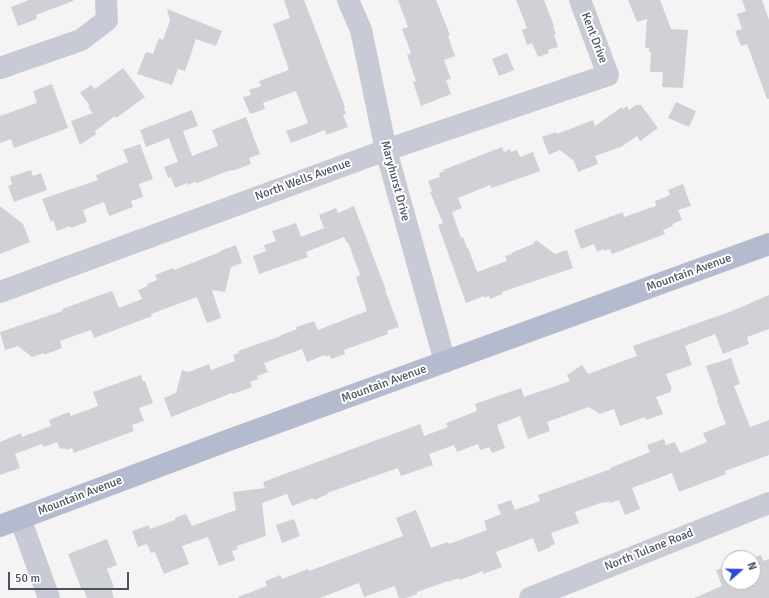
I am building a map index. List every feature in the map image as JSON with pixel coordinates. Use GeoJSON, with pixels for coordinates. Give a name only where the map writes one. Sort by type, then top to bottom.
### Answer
{"type":"FeatureCollection","features":[{"type":"Feature","properties":{"kind":"main road","name":"Mountain Avenue"},"geometry":{"type":"LineString","coordinates":[[0,526],[229,440],[769,244]]}},
{"type":"Feature","properties":{"kind":"street","name":"Maryhurst Drive"},"geometry":{"type":"LineString","coordinates":[[348,0],[362,30],[386,150],[445,362]]}},
{"type":"Feature","properties":{"kind":"street","name":"Kent Drive"},"geometry":{"type":"LineString","coordinates":[[580,0],[608,75]]}},
{"type":"Feature","properties":{"kind":"street"},"geometry":{"type":"LineString","coordinates":[[0,68],[81,40],[107,10]]}},
{"type":"Feature","properties":{"kind":"street","name":"North Wells Avenue"},"geometry":{"type":"LineString","coordinates":[[0,292],[386,150],[608,75]]}},
{"type":"Feature","properties":{"kind":"street","name":"North Tulane Road"},"geometry":{"type":"LineString","coordinates":[[530,598],[769,503]]}},
{"type":"Feature","properties":{"kind":"street"},"geometry":{"type":"LineString","coordinates":[[20,518],[49,598]]}},
{"type":"Feature","properties":{"kind":"building"},"geometry":{"type":"Polygon","coordinates":[[[29,0],[73,1],[36,15],[37,19],[18,26],[11,7],[29,0]]]}},
{"type":"Feature","properties":{"kind":"building"},"geometry":{"type":"Polygon","coordinates":[[[284,0],[304,0],[345,107],[346,114],[343,115],[348,127],[326,135],[325,130],[291,143],[286,131],[308,123],[296,91],[263,103],[265,109],[250,114],[243,97],[251,95],[249,90],[261,86],[259,81],[289,70],[273,24],[290,18],[284,0]]]}},
{"type":"Feature","properties":{"kind":"building"},"geometry":{"type":"Polygon","coordinates":[[[398,0],[436,0],[450,35],[448,36],[455,56],[444,60],[451,79],[446,80],[451,94],[421,106],[413,82],[416,81],[407,55],[411,53],[402,29],[408,27],[398,0]]]}},
{"type":"Feature","properties":{"kind":"building"},"geometry":{"type":"Polygon","coordinates":[[[516,0],[544,0],[554,26],[556,34],[554,35],[558,47],[548,50],[549,53],[538,57],[532,43],[527,45],[522,30],[527,28],[516,0]]]}},
{"type":"Feature","properties":{"kind":"building"},"geometry":{"type":"Polygon","coordinates":[[[628,0],[660,0],[671,29],[688,30],[683,88],[662,87],[663,72],[650,72],[651,52],[649,52],[649,48],[645,48],[647,19],[637,22],[628,0]]]}},
{"type":"Feature","properties":{"kind":"building"},"geometry":{"type":"Polygon","coordinates":[[[742,0],[762,0],[769,20],[769,99],[767,99],[747,44],[741,46],[735,31],[742,29],[737,14],[746,11],[742,0]]]}},
{"type":"Feature","properties":{"kind":"building"},"geometry":{"type":"Polygon","coordinates":[[[167,9],[222,31],[216,46],[196,39],[185,71],[178,69],[172,85],[137,74],[145,54],[147,52],[153,54],[159,38],[163,40],[170,21],[167,9]]]}},
{"type":"Feature","properties":{"kind":"building"},"geometry":{"type":"Polygon","coordinates":[[[507,53],[514,70],[499,76],[492,59],[507,53]]]}},
{"type":"Feature","properties":{"kind":"building"},"geometry":{"type":"Polygon","coordinates":[[[123,68],[145,97],[116,118],[115,116],[95,131],[96,134],[80,145],[71,121],[93,113],[88,107],[90,106],[80,93],[91,85],[95,89],[123,68]]]}},
{"type":"Feature","properties":{"kind":"building"},"geometry":{"type":"Polygon","coordinates":[[[52,84],[68,128],[14,148],[11,139],[0,143],[0,116],[37,103],[33,91],[52,84]]]}},
{"type":"Feature","properties":{"kind":"building"},"geometry":{"type":"Polygon","coordinates":[[[676,102],[696,111],[689,127],[668,118],[676,102]]]}},
{"type":"Feature","properties":{"kind":"building"},"geometry":{"type":"Polygon","coordinates":[[[636,105],[641,105],[658,128],[640,141],[637,136],[621,147],[595,156],[598,164],[578,172],[574,161],[560,150],[549,155],[542,137],[556,132],[557,134],[593,120],[595,126],[622,107],[623,109],[627,106],[629,110],[636,105]]]}},
{"type":"Feature","properties":{"kind":"building"},"geometry":{"type":"Polygon","coordinates":[[[192,110],[198,126],[183,131],[192,156],[218,146],[212,130],[246,117],[260,154],[249,158],[251,164],[197,183],[194,182],[188,185],[187,183],[175,188],[171,177],[168,178],[164,167],[178,162],[169,138],[146,147],[140,130],[192,110]]]}},
{"type":"Feature","properties":{"kind":"building"},"geometry":{"type":"Polygon","coordinates":[[[140,144],[153,179],[139,184],[143,197],[131,201],[133,207],[109,216],[104,202],[83,210],[87,222],[57,231],[53,220],[51,222],[42,199],[98,180],[96,175],[128,162],[123,150],[140,144]]]}},
{"type":"Feature","properties":{"kind":"building"},"geometry":{"type":"Polygon","coordinates":[[[502,147],[504,152],[510,149],[511,152],[517,150],[520,157],[533,152],[540,171],[492,188],[490,185],[458,198],[462,208],[452,212],[461,238],[463,237],[477,272],[507,261],[505,256],[533,244],[536,240],[555,254],[567,250],[573,268],[502,292],[502,294],[490,299],[489,296],[484,298],[484,296],[466,303],[438,225],[443,223],[430,192],[432,191],[428,181],[440,177],[439,173],[444,171],[443,170],[502,147]]]}},
{"type":"Feature","properties":{"kind":"building"},"geometry":{"type":"Polygon","coordinates":[[[31,170],[33,176],[41,173],[47,190],[14,202],[8,186],[12,184],[10,177],[31,170]]]}},
{"type":"Feature","properties":{"kind":"building"},"geometry":{"type":"Polygon","coordinates":[[[683,184],[691,206],[678,210],[682,220],[663,230],[665,234],[612,254],[610,249],[604,251],[603,249],[597,252],[594,244],[581,249],[574,230],[623,212],[624,217],[656,206],[655,201],[670,195],[668,190],[683,184]]]}},
{"type":"Feature","properties":{"kind":"building"},"geometry":{"type":"Polygon","coordinates":[[[0,206],[23,224],[30,242],[0,254],[0,206]]]}},
{"type":"Feature","properties":{"kind":"building"},"geometry":{"type":"Polygon","coordinates":[[[354,206],[399,327],[387,331],[388,334],[344,350],[345,354],[331,359],[330,355],[325,357],[325,355],[307,362],[302,349],[264,363],[268,372],[257,376],[258,379],[250,382],[252,387],[233,394],[232,393],[171,417],[164,398],[176,393],[182,370],[189,372],[209,364],[211,370],[235,361],[233,355],[239,353],[238,351],[281,336],[297,329],[296,327],[314,321],[318,330],[367,311],[356,277],[360,275],[348,242],[347,243],[344,237],[306,252],[308,257],[259,274],[253,256],[266,251],[264,245],[276,241],[272,231],[296,223],[301,237],[324,228],[319,215],[336,208],[338,213],[354,206]]]}},
{"type":"Feature","properties":{"kind":"building"},"geometry":{"type":"Polygon","coordinates":[[[236,245],[242,263],[231,267],[225,292],[212,290],[221,318],[207,323],[197,297],[151,314],[152,316],[94,338],[91,330],[60,341],[62,348],[44,355],[44,353],[32,357],[18,346],[5,350],[0,332],[63,311],[62,309],[112,291],[119,308],[142,299],[138,290],[157,280],[155,275],[173,268],[174,270],[236,245]]]}},
{"type":"Feature","properties":{"kind":"building"},"geometry":{"type":"Polygon","coordinates":[[[769,295],[769,329],[747,337],[749,344],[723,354],[715,334],[685,346],[692,365],[666,374],[672,389],[670,390],[671,392],[656,397],[663,414],[646,420],[645,417],[620,426],[614,409],[600,414],[589,407],[547,422],[550,431],[528,439],[520,416],[497,425],[505,448],[492,453],[489,447],[480,450],[478,444],[457,452],[454,445],[429,454],[433,465],[401,476],[398,468],[327,493],[328,494],[314,500],[313,498],[292,506],[287,494],[262,503],[266,536],[237,546],[238,549],[232,551],[235,560],[219,566],[208,537],[182,546],[189,564],[164,574],[155,552],[151,553],[147,544],[138,547],[132,531],[149,525],[150,529],[175,520],[175,518],[186,514],[192,526],[236,510],[233,492],[265,488],[263,482],[420,424],[424,436],[448,427],[446,423],[477,411],[475,404],[521,388],[524,397],[570,381],[567,375],[582,365],[588,374],[637,356],[633,346],[732,311],[769,295]]]}},
{"type":"Feature","properties":{"kind":"building"},"geometry":{"type":"Polygon","coordinates":[[[731,358],[740,384],[734,386],[750,427],[769,420],[769,455],[725,471],[726,474],[679,492],[672,473],[632,488],[640,509],[625,515],[619,500],[610,503],[609,501],[603,502],[575,512],[579,523],[551,533],[555,544],[550,546],[551,547],[538,552],[533,538],[496,552],[502,567],[483,574],[483,571],[460,580],[459,578],[448,581],[417,592],[417,594],[406,598],[399,598],[395,586],[364,597],[359,583],[320,598],[238,598],[267,586],[265,581],[280,575],[282,579],[308,569],[309,571],[403,536],[396,518],[416,510],[431,548],[448,542],[449,544],[487,530],[484,521],[501,514],[497,505],[511,500],[515,510],[540,501],[538,495],[611,469],[610,468],[650,452],[647,445],[664,439],[666,445],[675,442],[680,453],[707,442],[703,433],[726,424],[706,366],[731,358]]]}},
{"type":"Feature","properties":{"kind":"building"},"geometry":{"type":"Polygon","coordinates":[[[141,375],[143,381],[145,381],[153,403],[139,408],[144,421],[132,425],[134,431],[74,453],[72,448],[66,450],[65,448],[60,449],[57,442],[44,447],[42,444],[15,454],[20,468],[0,475],[0,442],[21,433],[22,437],[51,426],[49,420],[69,412],[71,416],[98,406],[93,392],[141,375]]]}},
{"type":"Feature","properties":{"kind":"building"},"geometry":{"type":"Polygon","coordinates":[[[294,519],[300,536],[282,543],[276,525],[294,519]]]}},
{"type":"Feature","properties":{"kind":"building"},"geometry":{"type":"Polygon","coordinates":[[[107,539],[117,565],[107,569],[114,587],[111,588],[114,598],[87,598],[83,588],[81,588],[68,554],[107,539]]]}},
{"type":"Feature","properties":{"kind":"building"},"geometry":{"type":"Polygon","coordinates":[[[761,555],[763,561],[769,559],[769,598],[694,598],[721,586],[721,590],[761,590],[761,555]]]}},
{"type":"Feature","properties":{"kind":"building"},"geometry":{"type":"Polygon","coordinates":[[[721,568],[721,583],[716,570],[721,568]]]}}]}
